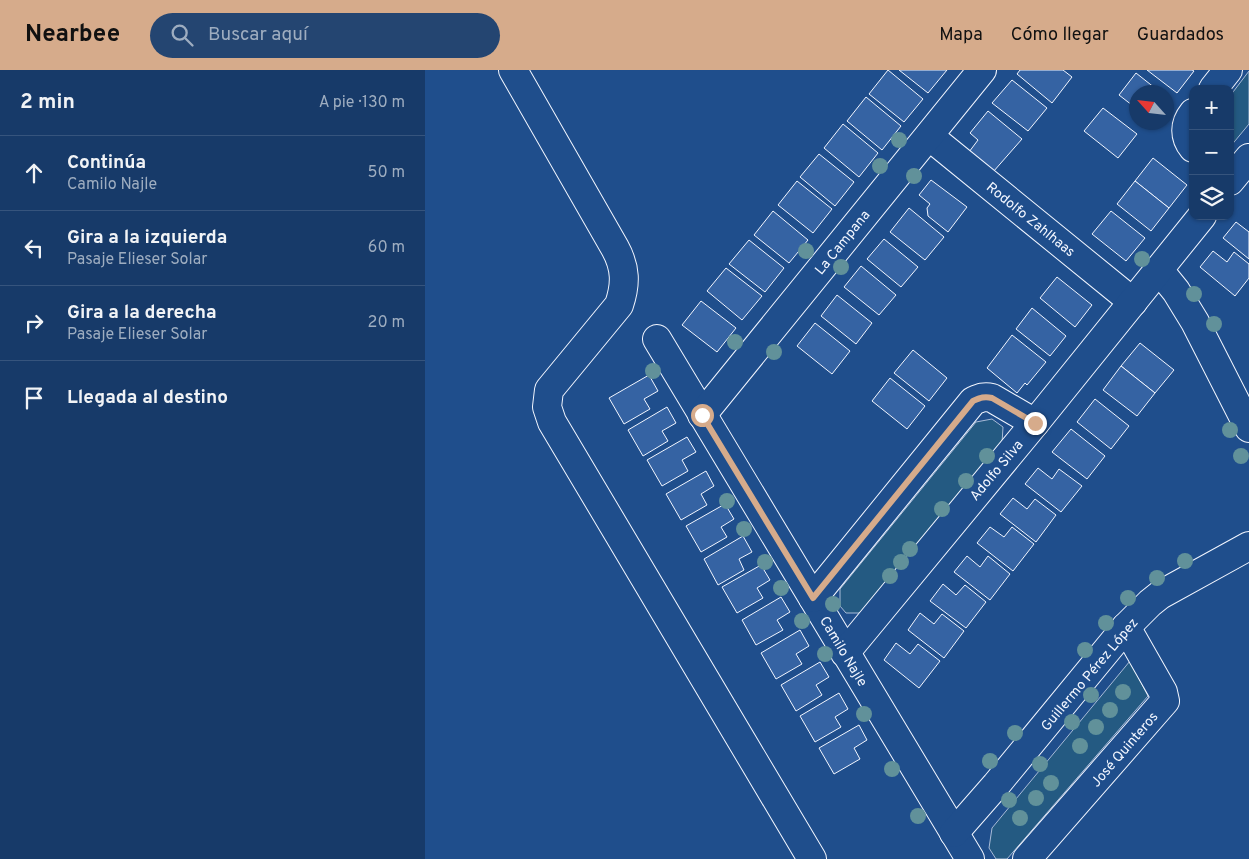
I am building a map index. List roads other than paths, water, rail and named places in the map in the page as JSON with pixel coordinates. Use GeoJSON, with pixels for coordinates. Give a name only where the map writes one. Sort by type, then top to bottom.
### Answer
{"type":"FeatureCollection","features":[{"type":"Feature","properties":{"kind":"street"},"geometry":{"type":"LineString","coordinates":[[513,70],[618,253],[624,269],[625,280],[619,305],[549,390],[547,407],[552,422],[812,859]]}},
{"type":"Feature","properties":{"kind":"street","name":"La Campana"},"geometry":{"type":"LineString","coordinates":[[702,415],[982,70]]}},
{"type":"Feature","properties":{"kind":"street"},"geometry":{"type":"LineString","coordinates":[[1216,85],[1228,70]]}},
{"type":"Feature","properties":{"kind":"street"},"geometry":{"type":"LineString","coordinates":[[1189,120],[1185,131],[1189,144]]}},
{"type":"Feature","properties":{"kind":"street","name":"Rodolfo Zahlhaas"},"geometry":{"type":"LineString","coordinates":[[929,136],[1133,302]]}},
{"type":"Feature","properties":{"kind":"street"},"geometry":{"type":"LineString","coordinates":[[1234,176],[1249,158]]}},
{"type":"Feature","properties":{"kind":"street","name":"Adolfo Silva"},"geometry":{"type":"LineString","coordinates":[[845,653],[1035,423],[1199,220]]}},
{"type":"Feature","properties":{"kind":"street"},"geometry":{"type":"LineString","coordinates":[[1159,270],[1176,291],[1195,322],[1249,428]]}},
{"type":"Feature","properties":{"kind":"street","name":"Camilo Najle"},"geometry":{"type":"LineString","coordinates":[[657,339],[970,859]]}},
{"type":"Feature","properties":{"kind":"street"},"geometry":{"type":"LineString","coordinates":[[813,598],[973,401],[986,397],[992,398],[1035,423]]}},
{"type":"Feature","properties":{"kind":"street","name":"Guillermo Pérez López"},"geometry":{"type":"LineString","coordinates":[[954,833],[1126,627],[1150,603],[1160,595],[1249,546]]}},
{"type":"Feature","properties":{"kind":"street","name":"José Quinteros"},"geometry":{"type":"LineString","coordinates":[[1027,859],[1165,701],[1163,692],[1126,627]]}}]}
